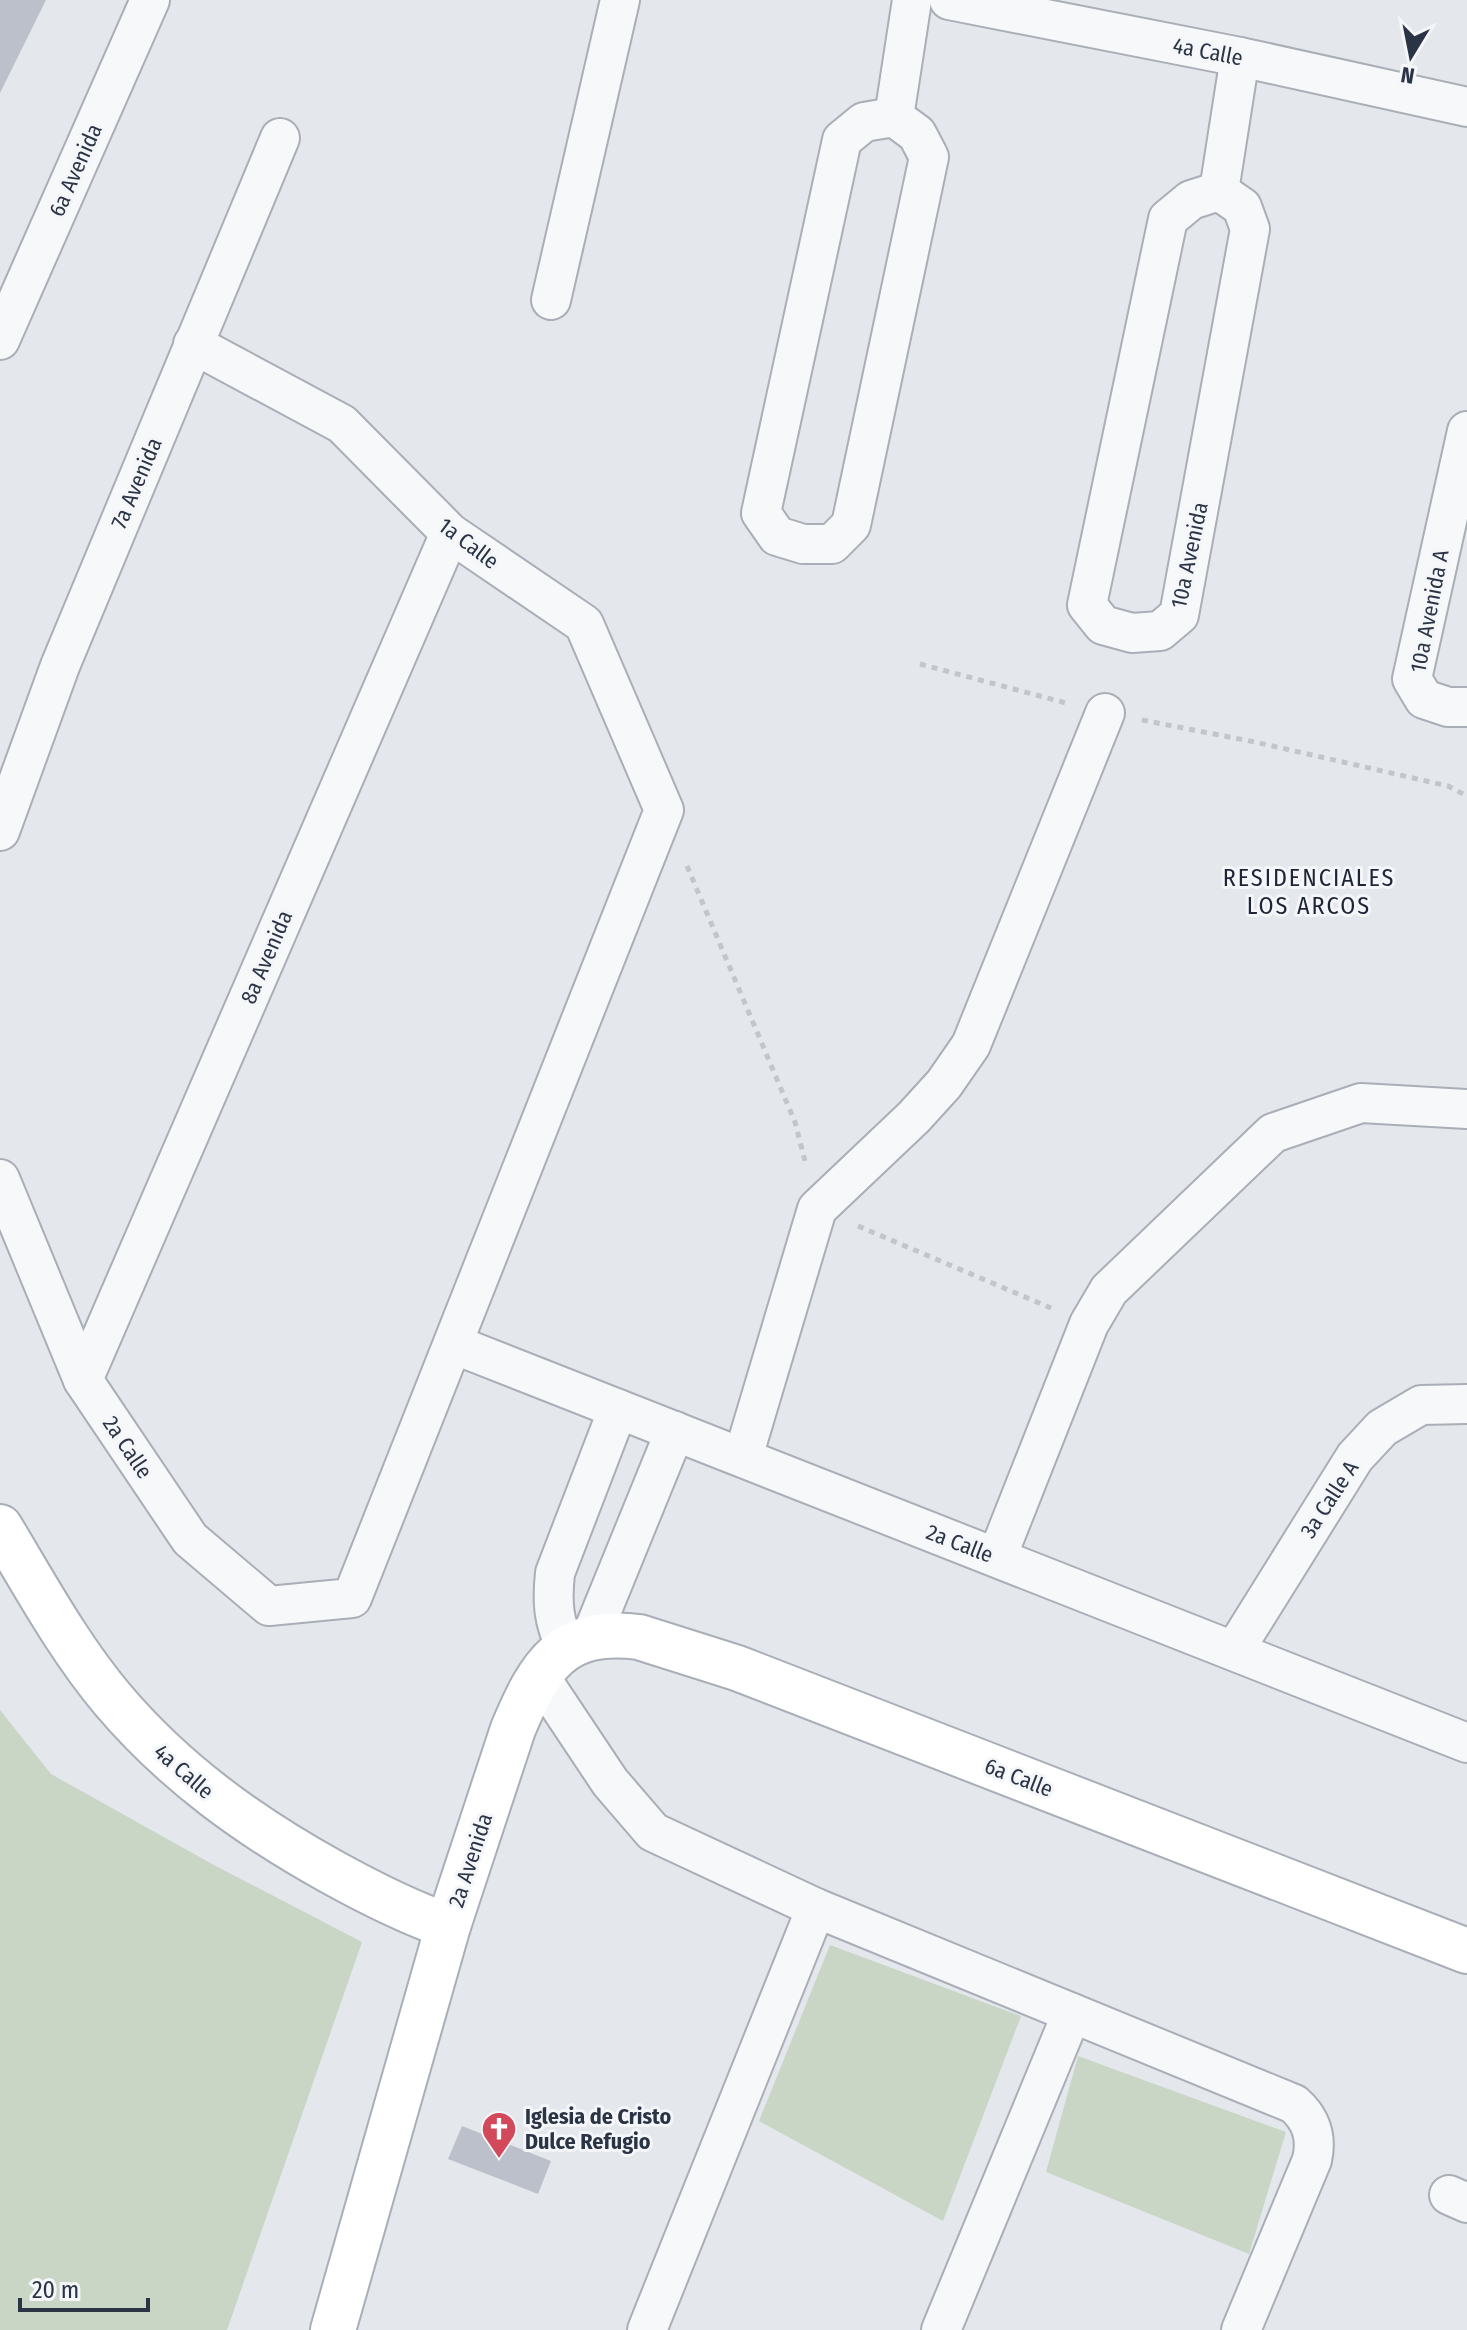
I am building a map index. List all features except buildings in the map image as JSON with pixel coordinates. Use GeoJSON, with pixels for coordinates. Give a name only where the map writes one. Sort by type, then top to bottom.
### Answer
{"type":"FeatureCollection","features":[{"type":"Feature","properties":{"kind":"main road","name":"4a Calle"},"geometry":{"type":"LineString","coordinates":[[0,1527],[96,1677],[151,1743],[188,1778],[235,1813],[304,1856],[410,1913],[448,1926]]}},
{"type":"Feature","properties":{"kind":"main road","name":"6a Calle"},"geometry":{"type":"LineString","coordinates":[[565,1654],[622,1635],[639,1637],[737,1668],[1467,1951]]}},
{"type":"Feature","properties":{"kind":"main road","name":"2a Avenida"},"geometry":{"type":"LineString","coordinates":[[333,2330],[448,1926],[513,1729],[565,1654]]}},
{"type":"Feature","properties":{"kind":"street","name":"6a Avenida"},"geometry":{"type":"LineString","coordinates":[[0,340],[150,0]]}},
{"type":"Feature","properties":{"kind":"street"},"geometry":{"type":"LineString","coordinates":[[551,300],[620,0]]}},
{"type":"Feature","properties":{"kind":"street"},"geometry":{"type":"LineString","coordinates":[[894,117],[912,0]]}},
{"type":"Feature","properties":{"kind":"street","name":"4a Calle"},"geometry":{"type":"LineString","coordinates":[[949,0],[1240,57],[1467,107]]}},
{"type":"Feature","properties":{"kind":"street"},"geometry":{"type":"LineString","coordinates":[[1219,191],[1240,57]]}},
{"type":"Feature","properties":{"kind":"street"},"geometry":{"type":"LineString","coordinates":[[894,117],[917,134],[929,157],[851,525],[832,544],[803,544],[777,536],[761,513],[842,140],[864,122],[894,117]]}},
{"type":"Feature","properties":{"kind":"street","name":"7a Avenida"},"geometry":{"type":"LineString","coordinates":[[0,831],[60,666],[280,138]]}},
{"type":"Feature","properties":{"kind":"street","name":"10a Avenida"},"geometry":{"type":"LineString","coordinates":[[1219,191],[1242,207],[1250,229],[1179,615],[1160,631],[1132,633],[1103,625],[1087,605],[1168,219],[1191,200],[1219,191]]}},
{"type":"Feature","properties":{"kind":"street","name":"1a Calle"},"geometry":{"type":"LineString","coordinates":[[193,344],[342,424],[450,533],[584,624],[664,810]]}},
{"type":"Feature","properties":{"kind":"street","name":"10a Avenida A"},"geometry":{"type":"LineString","coordinates":[[1467,431],[1412,679],[1424,699],[1448,707],[1467,707]]}},
{"type":"Feature","properties":{"kind":"street","name":"8a Avenida"},"geometry":{"type":"LineString","coordinates":[[83,1380],[450,533]]}},
{"type":"Feature","properties":{"kind":"street"},"geometry":{"type":"LineString","coordinates":[[743,1457],[817,1209],[914,1117],[944,1084],[971,1045],[1105,713]]}},
{"type":"Feature","properties":{"kind":"street"},"geometry":{"type":"LineString","coordinates":[[453,1344],[664,810]]}},
{"type":"Feature","properties":{"kind":"street"},"geometry":{"type":"LineString","coordinates":[[997,1557],[1089,1324],[1109,1290],[1273,1133],[1361,1103],[1467,1109]]}},
{"type":"Feature","properties":{"kind":"street","name":"2a Calle"},"geometry":{"type":"LineString","coordinates":[[0,1179],[83,1380],[190,1539],[269,1606],[352,1598],[453,1344],[1464,1740]]}},
{"type":"Feature","properties":{"kind":"street","name":"3a Calle A"},"geometry":{"type":"LineString","coordinates":[[1234,1651],[1355,1457],[1382,1428],[1421,1405],[1467,1404]]}},
{"type":"Feature","properties":{"kind":"street"},"geometry":{"type":"LineString","coordinates":[[618,1409],[555,1573],[553,1599],[555,1625],[610,1782],[653,1832],[816,1908],[1294,2104],[1313,2130],[1312,2160],[1241,2330]]}},
{"type":"Feature","properties":{"kind":"street","name":"2a Avenida"},"geometry":{"type":"LineString","coordinates":[[565,1654],[675,1431]]}},
{"type":"Feature","properties":{"kind":"street"},"geometry":{"type":"LineString","coordinates":[[647,2330],[816,1908]]}},
{"type":"Feature","properties":{"kind":"street"},"geometry":{"type":"LineString","coordinates":[[941,2330],[1072,2013]]}},
{"type":"Feature","properties":{"kind":"path"},"geometry":{"type":"LineString","coordinates":[[920,664],[1105,713],[1255,742],[1448,786],[1467,796]]}},
{"type":"Feature","properties":{"kind":"path"},"geometry":{"type":"LineString","coordinates":[[664,810],[795,1122],[817,1209],[1089,1324]]}},
{"type":"Feature","properties":{"kind":"green space"},"geometry":{"type":"Polygon","coordinates":[[[0,1710],[51,1774],[212,1864],[362,1942],[227,2330],[0,2330],[0,1710]]]}},
{"type":"Feature","properties":{"kind":"green space"},"geometry":{"type":"Polygon","coordinates":[[[830,1945],[1021,2016],[943,2221],[759,2121],[830,1945]]]}},
{"type":"Feature","properties":{"kind":"green space"},"geometry":{"type":"Polygon","coordinates":[[[1078,2056],[1286,2132],[1249,2254],[1046,2172],[1078,2056]]]}},
{"type":"Feature","properties":{"kind":"place","name":"Iglesia de Cristo Dulce Refugio"},"geometry":{"type":"Point","coordinates":[499,2160]}},
{"type":"Feature","properties":{"kind":"district","name":"RESIDENCIALES LOS ARCOS"},"geometry":{"type":"Point","coordinates":[1309,892]}}]}
